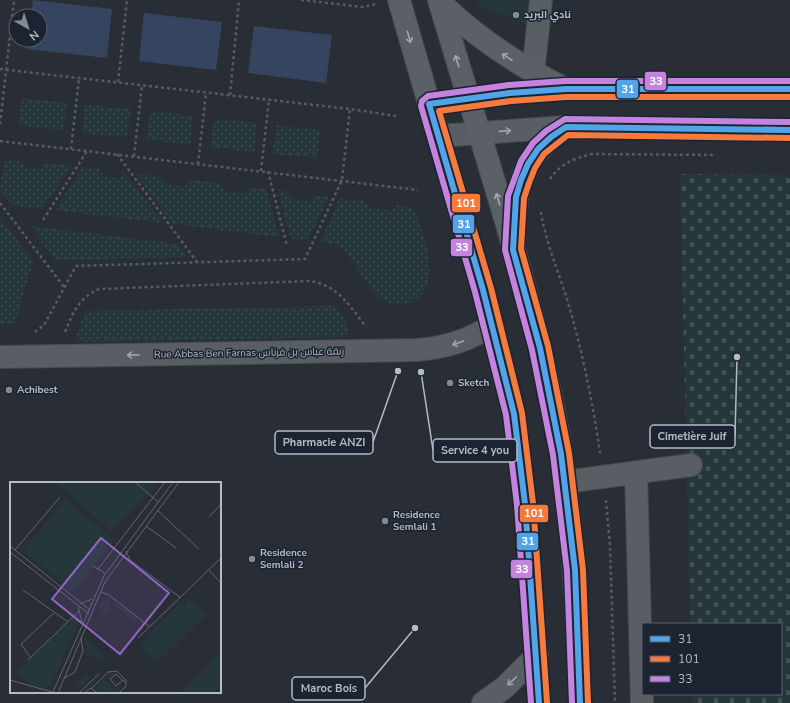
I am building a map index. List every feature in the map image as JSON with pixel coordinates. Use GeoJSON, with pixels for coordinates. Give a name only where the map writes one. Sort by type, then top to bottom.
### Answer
{"type":"FeatureCollection","features":[{"type":"Feature","properties":{"kind":"main road"},"geometry":{"type":"LineString","coordinates":[[398,0],[492,325],[514,414],[521,459],[537,654],[539,703]]}},
{"type":"Feature","properties":{"kind":"main road"},"geometry":{"type":"LineString","coordinates":[[439,1],[462,23],[493,48],[534,73],[566,89]]}},
{"type":"Feature","properties":{"kind":"main road"},"geometry":{"type":"LineString","coordinates":[[439,1],[513,250],[540,348],[554,412],[565,482],[575,570],[580,703]]}},
{"type":"Feature","properties":{"kind":"main road"},"geometry":{"type":"LineString","coordinates":[[513,250],[516,197],[521,180],[538,149],[551,137],[566,127]]}},
{"type":"Feature","properties":{"kind":"street"},"geometry":{"type":"LineString","coordinates":[[534,73],[541,0]]}},
{"type":"Feature","properties":{"kind":"street"},"geometry":{"type":"LineString","coordinates":[[429,104],[566,89],[790,89]]}},
{"type":"Feature","properties":{"kind":"street"},"geometry":{"type":"LineString","coordinates":[[438,136],[566,127],[790,130]]}},
{"type":"Feature","properties":{"kind":"street","name":"Rue Abbas Ben Farnas زنقة عباس بن فرناس"},"geometry":{"type":"LineString","coordinates":[[0,357],[416,350],[449,346],[480,334],[492,325]]}},
{"type":"Feature","properties":{"kind":"street"},"geometry":{"type":"LineString","coordinates":[[565,482],[691,465]]}},
{"type":"Feature","properties":{"kind":"street"},"geometry":{"type":"LineString","coordinates":[[636,472],[642,703]]}},
{"type":"Feature","properties":{"kind":"street"},"geometry":{"type":"LineString","coordinates":[[483,703],[505,688],[537,654]]}},
{"type":"Feature","properties":{"kind":"path"},"geometry":{"type":"LineString","coordinates":[[0,124],[14,0]]}},
{"type":"Feature","properties":{"kind":"path"},"geometry":{"type":"LineString","coordinates":[[118,82],[127,0]]}},
{"type":"Feature","properties":{"kind":"path"},"geometry":{"type":"LineString","coordinates":[[230,95],[240,0]]}},
{"type":"Feature","properties":{"kind":"path"},"geometry":{"type":"LineString","coordinates":[[301,0],[363,7],[375,4]]}},
{"type":"Feature","properties":{"kind":"path"},"geometry":{"type":"LineString","coordinates":[[0,69],[350,109],[396,116]]}},
{"type":"Feature","properties":{"kind":"path"},"geometry":{"type":"LineString","coordinates":[[71,149],[79,78]]}},
{"type":"Feature","properties":{"kind":"path"},"geometry":{"type":"LineString","coordinates":[[134,156],[142,85]]}},
{"type":"Feature","properties":{"kind":"path"},"geometry":{"type":"LineString","coordinates":[[198,164],[206,93]]}},
{"type":"Feature","properties":{"kind":"path"},"geometry":{"type":"LineString","coordinates":[[261,171],[269,100]]}},
{"type":"Feature","properties":{"kind":"path"},"geometry":{"type":"LineString","coordinates":[[32,334],[44,325],[76,266],[305,259],[342,180],[350,109]]}},
{"type":"Feature","properties":{"kind":"path"},"geometry":{"type":"LineString","coordinates":[[0,141],[268,171],[418,190]]}},
{"type":"Feature","properties":{"kind":"path"},"geometry":{"type":"LineString","coordinates":[[43,220],[87,151]]}},
{"type":"Feature","properties":{"kind":"path"},"geometry":{"type":"LineString","coordinates":[[117,154],[198,262]]}},
{"type":"Feature","properties":{"kind":"path"},"geometry":{"type":"LineString","coordinates":[[546,185],[554,173],[565,164],[578,157],[592,154],[719,155]]}},
{"type":"Feature","properties":{"kind":"path"},"geometry":{"type":"LineString","coordinates":[[268,171],[287,246]]}},
{"type":"Feature","properties":{"kind":"path"},"geometry":{"type":"LineString","coordinates":[[0,203],[64,287]]}},
{"type":"Feature","properties":{"kind":"path"},"geometry":{"type":"LineString","coordinates":[[541,205],[544,226],[569,307],[583,360],[604,477],[610,546],[615,703]]}},
{"type":"Feature","properties":{"kind":"path"},"geometry":{"type":"LineString","coordinates":[[56,356],[76,307],[82,299],[99,289],[309,281],[329,286],[337,292],[385,350]]}},
{"type":"Feature","properties":{"kind":"green space","name":"نادي البريد"},"geometry":{"type":"Polygon","coordinates":[[[477,0],[531,0],[528,25],[479,6],[477,0]]]}},
{"type":"Feature","properties":{"kind":"green space"},"geometry":{"type":"Polygon","coordinates":[[[22,98],[67,103],[64,131],[18,125],[22,98]]]}},
{"type":"Feature","properties":{"kind":"green space"},"geometry":{"type":"Polygon","coordinates":[[[85,105],[131,109],[127,137],[82,133],[85,105]]]}},
{"type":"Feature","properties":{"kind":"green space"},"geometry":{"type":"Polygon","coordinates":[[[150,111],[193,116],[190,144],[146,140],[150,111]]]}},
{"type":"Feature","properties":{"kind":"green space"},"geometry":{"type":"Polygon","coordinates":[[[214,119],[257,123],[254,152],[211,147],[214,119]]]}},
{"type":"Feature","properties":{"kind":"green space"},"geometry":{"type":"Polygon","coordinates":[[[276,125],[320,130],[317,158],[273,154],[276,125]]]}},
{"type":"Feature","properties":{"kind":"green space"},"geometry":{"type":"Polygon","coordinates":[[[4,159],[25,162],[25,167],[42,169],[43,163],[71,166],[43,209],[12,205],[0,191],[4,159]]]}},
{"type":"Feature","properties":{"kind":"green space"},"geometry":{"type":"Polygon","coordinates":[[[83,167],[99,169],[104,177],[120,179],[122,171],[124,172],[163,223],[55,210],[83,167]]]}},
{"type":"Feature","properties":{"kind":"green space"},"geometry":{"type":"Polygon","coordinates":[[[135,173],[160,176],[168,185],[185,187],[192,180],[219,183],[227,192],[244,194],[251,187],[266,189],[279,237],[173,224],[135,173]]]}},
{"type":"Feature","properties":{"kind":"green space"},"geometry":{"type":"Polygon","coordinates":[[[680,174],[790,175],[790,703],[692,703],[692,695],[782,695],[782,623],[690,623],[680,174]]]}},
{"type":"Feature","properties":{"kind":"green space"},"geometry":{"type":"Polygon","coordinates":[[[278,190],[286,191],[294,200],[313,202],[315,195],[329,197],[308,240],[291,238],[278,190]]]}},
{"type":"Feature","properties":{"kind":"green space"},"geometry":{"type":"Polygon","coordinates":[[[340,198],[363,201],[370,208],[392,211],[397,205],[410,207],[416,212],[427,248],[429,273],[427,285],[422,294],[412,302],[408,304],[395,304],[379,299],[344,250],[335,244],[320,242],[340,198]]]}},
{"type":"Feature","properties":{"kind":"green space"},"geometry":{"type":"Polygon","coordinates":[[[0,216],[33,262],[15,324],[0,324],[0,216]]]}},
{"type":"Feature","properties":{"kind":"green space"},"geometry":{"type":"Polygon","coordinates":[[[30,226],[178,244],[187,257],[55,260],[30,226]]]}},
{"type":"Feature","properties":{"kind":"green space"},"geometry":{"type":"Polygon","coordinates":[[[334,306],[340,311],[347,323],[349,335],[347,337],[78,342],[75,338],[86,311],[334,306]]]}},
{"type":"Feature","properties":{"kind":"water"},"geometry":{"type":"Polygon","coordinates":[[[33,0],[112,9],[107,58],[27,49],[48,48],[48,8],[32,8],[33,0]]]}},
{"type":"Feature","properties":{"kind":"water"},"geometry":{"type":"Polygon","coordinates":[[[144,13],[222,22],[216,70],[139,61],[144,13]]]}},
{"type":"Feature","properties":{"kind":"water"},"geometry":{"type":"Polygon","coordinates":[[[254,26],[332,35],[326,83],[248,73],[254,26]]]}},
{"type":"Feature","properties":{"kind":"transit line","name":"33"},"geometry":{"type":"LineString","coordinates":[[531,703],[517,505],[506,415],[475,292],[421,106],[422,101],[428,96],[509,85],[565,81],[790,81]]}},
{"type":"Feature","properties":{"kind":"transit line","name":"31"},"geometry":{"type":"LineString","coordinates":[[539,703],[525,504],[514,414],[483,290],[429,104],[510,93],[566,89],[790,89]]}},
{"type":"Feature","properties":{"kind":"transit line","name":"101"},"geometry":{"type":"LineString","coordinates":[[547,702],[533,503],[522,413],[491,288],[439,111],[511,101],[566,97],[790,97]]}},
{"type":"Feature","properties":{"kind":"transit line","name":"33"},"geometry":{"type":"LineString","coordinates":[[572,703],[567,571],[553,455],[532,350],[505,250],[508,196],[521,161],[533,143],[546,131],[565,119],[790,122]]}},
{"type":"Feature","properties":{"kind":"transit line","name":"31"},"geometry":{"type":"LineString","coordinates":[[580,703],[575,570],[561,454],[540,348],[513,250],[516,197],[521,180],[528,164],[538,149],[551,137],[566,127],[790,130]]}},
{"type":"Feature","properties":{"kind":"transit line","name":"101"},"geometry":{"type":"LineString","coordinates":[[588,703],[583,570],[569,453],[548,346],[521,249],[524,198],[529,183],[535,168],[544,154],[568,135],[790,138]]}},
{"type":"Feature","properties":{"kind":"place","name":"نادي البريد"},"geometry":{"type":"Point","coordinates":[516,15]}},
{"type":"Feature","properties":{"kind":"place","name":"Cimetière Juif"},"geometry":{"type":"Point","coordinates":[737,357]}},
{"type":"Feature","properties":{"kind":"place","name":"Pharmacie ANZI"},"geometry":{"type":"Point","coordinates":[398,371]}},
{"type":"Feature","properties":{"kind":"place","name":"Service 4 you"},"geometry":{"type":"Point","coordinates":[421,372]}},
{"type":"Feature","properties":{"kind":"place","name":"Sketch"},"geometry":{"type":"Point","coordinates":[450,383]}},
{"type":"Feature","properties":{"kind":"place","name":"Achibest"},"geometry":{"type":"Point","coordinates":[9,390]}},
{"type":"Feature","properties":{"kind":"place","name":"Residence Semlali 1"},"geometry":{"type":"Point","coordinates":[385,521]}},
{"type":"Feature","properties":{"kind":"place","name":"Residence Semlali 2"},"geometry":{"type":"Point","coordinates":[252,559]}},
{"type":"Feature","properties":{"kind":"place","name":"Maroc Bois"},"geometry":{"type":"Point","coordinates":[415,628]}}]}
